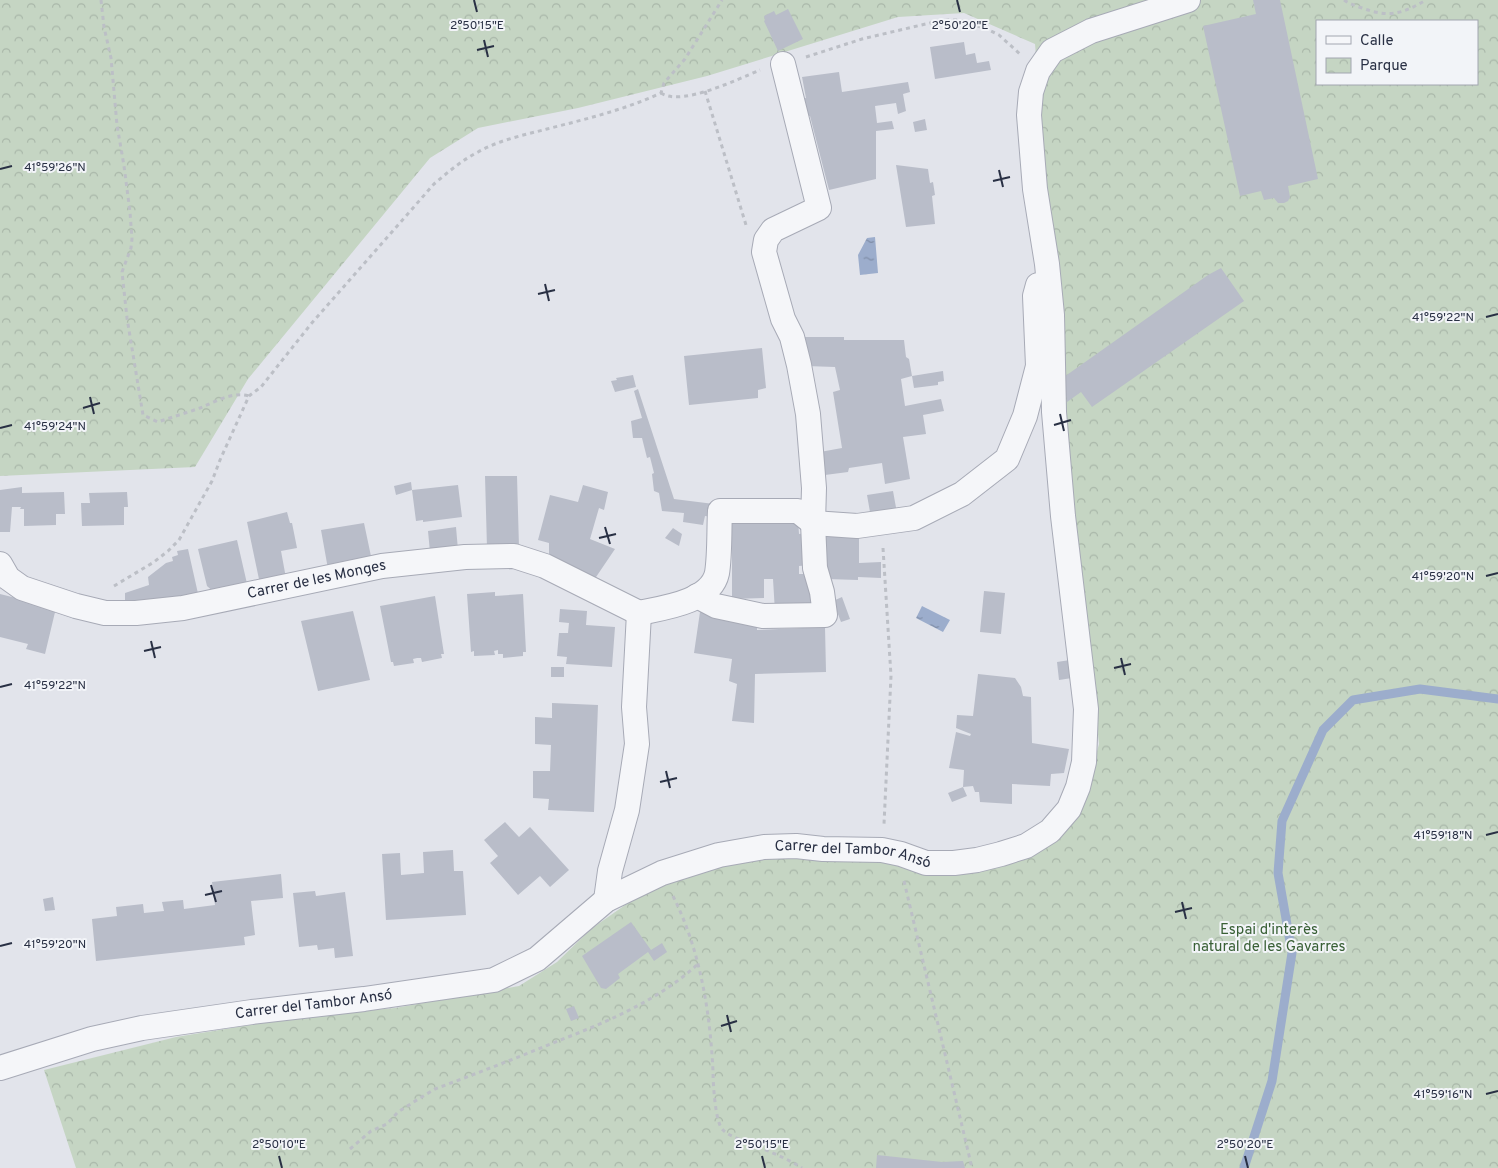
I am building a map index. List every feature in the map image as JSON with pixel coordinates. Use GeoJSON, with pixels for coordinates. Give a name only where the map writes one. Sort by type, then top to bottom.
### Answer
{"type":"FeatureCollection","features":[{"type":"Feature","properties":{"kind":"street","name":"Carrer del Tambor Ansó"},"geometry":{"type":"LineString","coordinates":[[0,1068],[92,1039],[142,1028],[494,980],[537,959],[606,900],[662,873],[719,855],[764,847],[796,846],[892,852],[926,863],[954,863],[977,860],[1026,846],[1050,831],[1069,809],[1078,787],[1084,762],[1086,708],[1063,516],[1054,412],[1052,315],[1046,257],[1034,189],[1029,115],[1031,92],[1038,71],[1052,51],[1091,32],[1188,0]]}},
{"type":"Feature","properties":{"kind":"street"},"geometry":{"type":"LineString","coordinates":[[697,596],[716,606],[763,616],[825,615],[822,592],[815,568],[812,523],[814,488],[808,414],[792,337],[783,319],[764,252],[766,240],[773,230],[819,208],[783,64]]}},
{"type":"Feature","properties":{"kind":"street"},"geometry":{"type":"LineString","coordinates":[[606,900],[610,872],[627,810],[637,744],[634,707],[638,613],[671,607],[709,589],[717,574],[720,511],[798,511],[812,523],[857,526],[914,518],[962,494],[1007,459],[1025,416],[1038,366],[1035,296],[1046,257]]}},
{"type":"Feature","properties":{"kind":"street","name":"Carrer de les Monges"},"geometry":{"type":"LineString","coordinates":[[0,564],[8,578],[22,588],[76,606],[105,613],[136,613],[183,608],[382,566],[465,557],[514,556],[545,566],[638,613]]}},
{"type":"Feature","properties":{"kind":"path"},"geometry":{"type":"LineString","coordinates":[[101,0],[104,27],[111,58],[117,125],[130,212],[132,239],[122,272],[127,318],[143,416],[158,422],[220,399],[243,394],[249,396]]}},
{"type":"Feature","properties":{"kind":"path"},"geometry":{"type":"LineString","coordinates":[[76,606],[154,562],[179,540],[212,481],[249,396],[261,386],[311,324],[434,184],[455,165],[479,151],[511,138],[607,113],[642,102],[661,92],[664,83],[685,59],[722,0]]}},
{"type":"Feature","properties":{"kind":"path"},"geometry":{"type":"LineString","coordinates":[[1344,0],[1384,15],[1406,10],[1426,0]]}},
{"type":"Feature","properties":{"kind":"path"},"geometry":{"type":"LineString","coordinates":[[661,92],[665,96],[678,97],[697,94],[765,68],[862,39],[934,22],[959,20],[999,35],[1038,71]]}},
{"type":"Feature","properties":{"kind":"path"},"geometry":{"type":"LineString","coordinates":[[705,91],[750,237],[764,252]]}},
{"type":"Feature","properties":{"kind":"path"},"geometry":{"type":"LineString","coordinates":[[882,523],[890,676],[892,852],[906,894],[972,1168]]}},
{"type":"Feature","properties":{"kind":"path"},"geometry":{"type":"LineString","coordinates":[[662,873],[686,925],[708,1008],[713,1085],[718,1123],[722,1130],[732,1136],[802,1168]]}},
{"type":"Feature","properties":{"kind":"path"},"geometry":{"type":"LineString","coordinates":[[350,1148],[371,1131],[387,1124],[398,1112],[435,1090],[565,1038],[643,1004],[679,981],[697,965]]}},
{"type":"Feature","properties":{"kind":"green space","name":"Espai d'interès natural de les Gavarres"},"geometry":{"type":"Polygon","coordinates":[[[0,0],[1498,0],[1498,1168],[76,1168],[44,1070],[176,1037],[298,1017],[395,1008],[519,986],[557,962],[591,929],[628,903],[719,855],[901,854],[902,868],[933,872],[1004,860],[1081,810],[1099,744],[1075,516],[1035,44],[964,13],[898,17],[707,76],[578,108],[478,128],[430,158],[248,379],[195,467],[0,476],[0,0]]]}},
{"type":"Feature","properties":{"kind":"water"},"geometry":{"type":"Polygon","coordinates":[[[875,237],[878,273],[860,275],[858,255],[867,238],[875,237]]]}},
{"type":"Feature","properties":{"kind":"water"},"geometry":{"type":"Polygon","coordinates":[[[922,606],[950,620],[943,632],[916,618],[922,606]]]}},
{"type":"Feature","properties":{"kind":"building"},"geometry":{"type":"Polygon","coordinates":[[[1253,0],[1280,0],[1318,179],[1288,186],[1290,197],[1284,203],[1278,203],[1274,198],[1264,200],[1261,191],[1240,196],[1203,26],[1256,14],[1253,0]]]}},
{"type":"Feature","properties":{"kind":"building"},"geometry":{"type":"Polygon","coordinates":[[[788,9],[803,39],[778,51],[764,21],[764,16],[774,11],[776,15],[788,9]]]}},
{"type":"Feature","properties":{"kind":"building"},"geometry":{"type":"Polygon","coordinates":[[[964,42],[966,55],[975,53],[977,63],[989,61],[991,70],[935,79],[930,47],[964,42]]]}},
{"type":"Feature","properties":{"kind":"building"},"geometry":{"type":"Polygon","coordinates":[[[839,72],[842,92],[908,82],[910,92],[903,94],[906,111],[898,114],[896,103],[875,106],[877,123],[892,121],[894,129],[876,131],[876,179],[829,190],[810,116],[805,117],[801,99],[806,98],[802,77],[839,72]]]}},
{"type":"Feature","properties":{"kind":"building"},"geometry":{"type":"Polygon","coordinates":[[[925,119],[927,130],[915,132],[913,122],[925,119]]]}},
{"type":"Feature","properties":{"kind":"building"},"geometry":{"type":"Polygon","coordinates":[[[896,165],[928,169],[930,183],[933,182],[935,195],[932,196],[935,224],[906,227],[896,165]]]}},
{"type":"Feature","properties":{"kind":"building"},"geometry":{"type":"Polygon","coordinates":[[[1221,268],[1244,301],[1092,407],[1081,392],[1067,402],[1064,377],[1208,275],[1221,268]]]}},
{"type":"Feature","properties":{"kind":"building"},"geometry":{"type":"Polygon","coordinates":[[[804,337],[844,337],[844,340],[904,340],[906,357],[909,359],[912,376],[901,379],[905,406],[941,399],[944,411],[923,415],[926,434],[903,437],[910,479],[885,484],[882,463],[849,468],[848,472],[825,475],[820,452],[842,448],[833,392],[840,390],[835,367],[806,366],[804,337]]]}},
{"type":"Feature","properties":{"kind":"building"},"geometry":{"type":"Polygon","coordinates":[[[762,348],[766,388],[758,390],[758,398],[689,405],[684,356],[762,348]]]}},
{"type":"Feature","properties":{"kind":"building"},"geometry":{"type":"Polygon","coordinates":[[[943,371],[944,381],[938,382],[938,385],[914,388],[912,376],[943,371]]]}},
{"type":"Feature","properties":{"kind":"building"},"geometry":{"type":"Polygon","coordinates":[[[633,375],[636,387],[615,392],[611,381],[617,380],[616,378],[633,375]]]}},
{"type":"Feature","properties":{"kind":"building"},"geometry":{"type":"Polygon","coordinates":[[[638,389],[674,499],[714,504],[713,517],[705,516],[703,525],[683,522],[684,513],[662,511],[659,493],[654,491],[652,474],[654,473],[650,457],[647,458],[642,438],[633,438],[631,421],[642,418],[634,391],[638,389]]]}},
{"type":"Feature","properties":{"kind":"building"},"geometry":{"type":"Polygon","coordinates":[[[485,476],[517,476],[519,547],[487,548],[485,476]]]}},
{"type":"Feature","properties":{"kind":"building"},"geometry":{"type":"Polygon","coordinates":[[[411,482],[412,490],[396,495],[394,486],[411,482]]]}},
{"type":"Feature","properties":{"kind":"building"},"geometry":{"type":"Polygon","coordinates":[[[458,485],[462,517],[423,522],[423,520],[416,521],[412,490],[458,485]]]}},
{"type":"Feature","properties":{"kind":"building"},"geometry":{"type":"Polygon","coordinates":[[[583,485],[608,492],[604,510],[599,508],[590,539],[615,549],[594,580],[549,558],[549,543],[538,540],[550,495],[578,502],[583,485]]]}},
{"type":"Feature","properties":{"kind":"building"},"geometry":{"type":"Polygon","coordinates":[[[22,487],[22,493],[64,492],[65,514],[56,514],[56,525],[24,526],[24,509],[12,507],[10,532],[0,532],[0,490],[22,487]]]}},
{"type":"Feature","properties":{"kind":"building"},"geometry":{"type":"Polygon","coordinates":[[[893,491],[897,513],[865,518],[864,513],[870,512],[867,495],[893,491]]]}},
{"type":"Feature","properties":{"kind":"building"},"geometry":{"type":"Polygon","coordinates":[[[127,492],[128,507],[124,507],[124,525],[82,526],[81,503],[90,503],[89,493],[127,492]]]}},
{"type":"Feature","properties":{"kind":"building"},"geometry":{"type":"Polygon","coordinates":[[[287,512],[290,523],[292,523],[297,548],[281,551],[286,578],[260,584],[247,522],[287,512]]]}},
{"type":"Feature","properties":{"kind":"building"},"geometry":{"type":"Polygon","coordinates":[[[732,520],[798,520],[799,534],[807,533],[810,565],[799,566],[799,574],[811,574],[817,611],[775,612],[773,579],[764,579],[764,598],[732,599],[732,520]]]}},
{"type":"Feature","properties":{"kind":"building"},"geometry":{"type":"Polygon","coordinates":[[[364,523],[372,561],[328,569],[321,530],[364,523]]]}},
{"type":"Feature","properties":{"kind":"building"},"geometry":{"type":"Polygon","coordinates":[[[456,527],[458,550],[430,552],[428,531],[456,527]]]}},
{"type":"Feature","properties":{"kind":"building"},"geometry":{"type":"Polygon","coordinates":[[[673,528],[682,534],[679,546],[665,538],[673,528]]]}},
{"type":"Feature","properties":{"kind":"building"},"geometry":{"type":"Polygon","coordinates":[[[818,532],[859,537],[859,563],[881,562],[881,578],[858,577],[858,580],[827,579],[818,532]]]}},
{"type":"Feature","properties":{"kind":"building"},"geometry":{"type":"Polygon","coordinates":[[[237,540],[248,588],[217,595],[207,586],[198,549],[237,540]]]}},
{"type":"Feature","properties":{"kind":"building"},"geometry":{"type":"Polygon","coordinates":[[[188,549],[199,598],[125,605],[125,593],[149,585],[148,577],[166,563],[173,561],[172,557],[178,555],[177,551],[188,549]]]}},
{"type":"Feature","properties":{"kind":"building"},"geometry":{"type":"Polygon","coordinates":[[[984,591],[1005,593],[1001,634],[980,632],[984,591]]]}},
{"type":"Feature","properties":{"kind":"building"},"geometry":{"type":"Polygon","coordinates":[[[495,592],[495,596],[523,594],[526,652],[523,652],[523,656],[503,658],[503,654],[498,654],[498,650],[494,651],[495,655],[474,656],[474,651],[471,652],[467,594],[495,592]]]}},
{"type":"Feature","properties":{"kind":"building"},"geometry":{"type":"Polygon","coordinates":[[[0,594],[56,608],[45,654],[26,649],[28,644],[0,637],[0,594]]]}},
{"type":"Feature","properties":{"kind":"building"},"geometry":{"type":"Polygon","coordinates":[[[435,596],[444,654],[441,654],[442,658],[422,662],[421,658],[417,658],[413,659],[414,663],[394,666],[393,662],[391,662],[380,606],[435,596]]]}},
{"type":"Feature","properties":{"kind":"building"},"geometry":{"type":"Polygon","coordinates":[[[842,597],[850,619],[841,622],[833,601],[842,597]]]}},
{"type":"Feature","properties":{"kind":"building"},"geometry":{"type":"Polygon","coordinates":[[[560,609],[587,611],[586,625],[615,627],[612,667],[566,664],[567,657],[557,656],[559,633],[568,633],[569,623],[559,622],[560,609]]]}},
{"type":"Feature","properties":{"kind":"building"},"geometry":{"type":"Polygon","coordinates":[[[353,611],[370,680],[318,691],[301,621],[353,611]]]}},
{"type":"Feature","properties":{"kind":"building"},"geometry":{"type":"Polygon","coordinates":[[[700,612],[757,621],[757,630],[825,627],[826,672],[755,674],[754,723],[732,721],[737,684],[729,681],[732,659],[694,653],[700,612]]]}},
{"type":"Feature","properties":{"kind":"building"},"geometry":{"type":"Polygon","coordinates":[[[1070,660],[1072,678],[1059,680],[1057,662],[1070,660]]]}},
{"type":"Feature","properties":{"kind":"building"},"geometry":{"type":"Polygon","coordinates":[[[551,667],[564,667],[564,677],[551,677],[551,667]]]}},
{"type":"Feature","properties":{"kind":"building"},"geometry":{"type":"Polygon","coordinates":[[[978,674],[1015,678],[1021,687],[1023,696],[1031,697],[1032,743],[1069,749],[1064,773],[1051,774],[1050,786],[1012,784],[1012,804],[980,802],[979,792],[975,792],[973,786],[963,787],[964,770],[949,768],[956,732],[970,736],[971,734],[956,728],[957,715],[973,716],[978,674]]]}},
{"type":"Feature","properties":{"kind":"building"},"geometry":{"type":"Polygon","coordinates":[[[552,703],[598,705],[594,812],[548,810],[549,799],[533,798],[533,771],[550,771],[551,745],[535,744],[535,717],[552,718],[552,703]]]}},
{"type":"Feature","properties":{"kind":"building"},"geometry":{"type":"Polygon","coordinates":[[[963,787],[967,796],[952,802],[948,793],[963,787]]]}},
{"type":"Feature","properties":{"kind":"building"},"geometry":{"type":"Polygon","coordinates":[[[505,822],[519,837],[530,827],[569,870],[550,887],[540,876],[518,895],[490,863],[498,856],[484,840],[505,822]]]}},
{"type":"Feature","properties":{"kind":"building"},"geometry":{"type":"Polygon","coordinates":[[[453,850],[454,871],[463,871],[466,915],[386,920],[382,854],[400,853],[401,875],[424,873],[423,852],[453,850]]]}},
{"type":"Feature","properties":{"kind":"building"},"geometry":{"type":"Polygon","coordinates":[[[281,874],[283,898],[251,901],[255,935],[244,937],[245,945],[96,961],[92,919],[117,916],[116,907],[143,904],[144,913],[164,911],[162,902],[183,900],[184,909],[215,905],[212,882],[281,874]]]}},
{"type":"Feature","properties":{"kind":"building"},"geometry":{"type":"Polygon","coordinates":[[[315,891],[316,896],[345,892],[353,956],[335,958],[334,948],[318,950],[317,945],[299,947],[293,893],[315,891]]]}},
{"type":"Feature","properties":{"kind":"building"},"geometry":{"type":"Polygon","coordinates":[[[53,897],[55,910],[45,911],[43,899],[53,897]]]}},
{"type":"Feature","properties":{"kind":"building"},"geometry":{"type":"Polygon","coordinates":[[[631,922],[651,950],[662,943],[667,952],[654,961],[648,952],[618,974],[620,978],[606,989],[601,988],[582,956],[631,922]]]}},
{"type":"Feature","properties":{"kind":"building"},"geometry":{"type":"Polygon","coordinates":[[[574,1006],[579,1018],[571,1021],[566,1009],[574,1006]]]}},
{"type":"Feature","properties":{"kind":"building"},"geometry":{"type":"Polygon","coordinates":[[[877,1155],[942,1162],[963,1161],[965,1168],[876,1168],[877,1155]]]}},
{"type":"Feature","properties":{"kind":"waterway"},"geometry":{"type":"LineString","coordinates":[[1244,1168],[1272,1081],[1292,953],[1278,873],[1282,821],[1323,730],[1353,700],[1420,689],[1498,699]]}}]}
